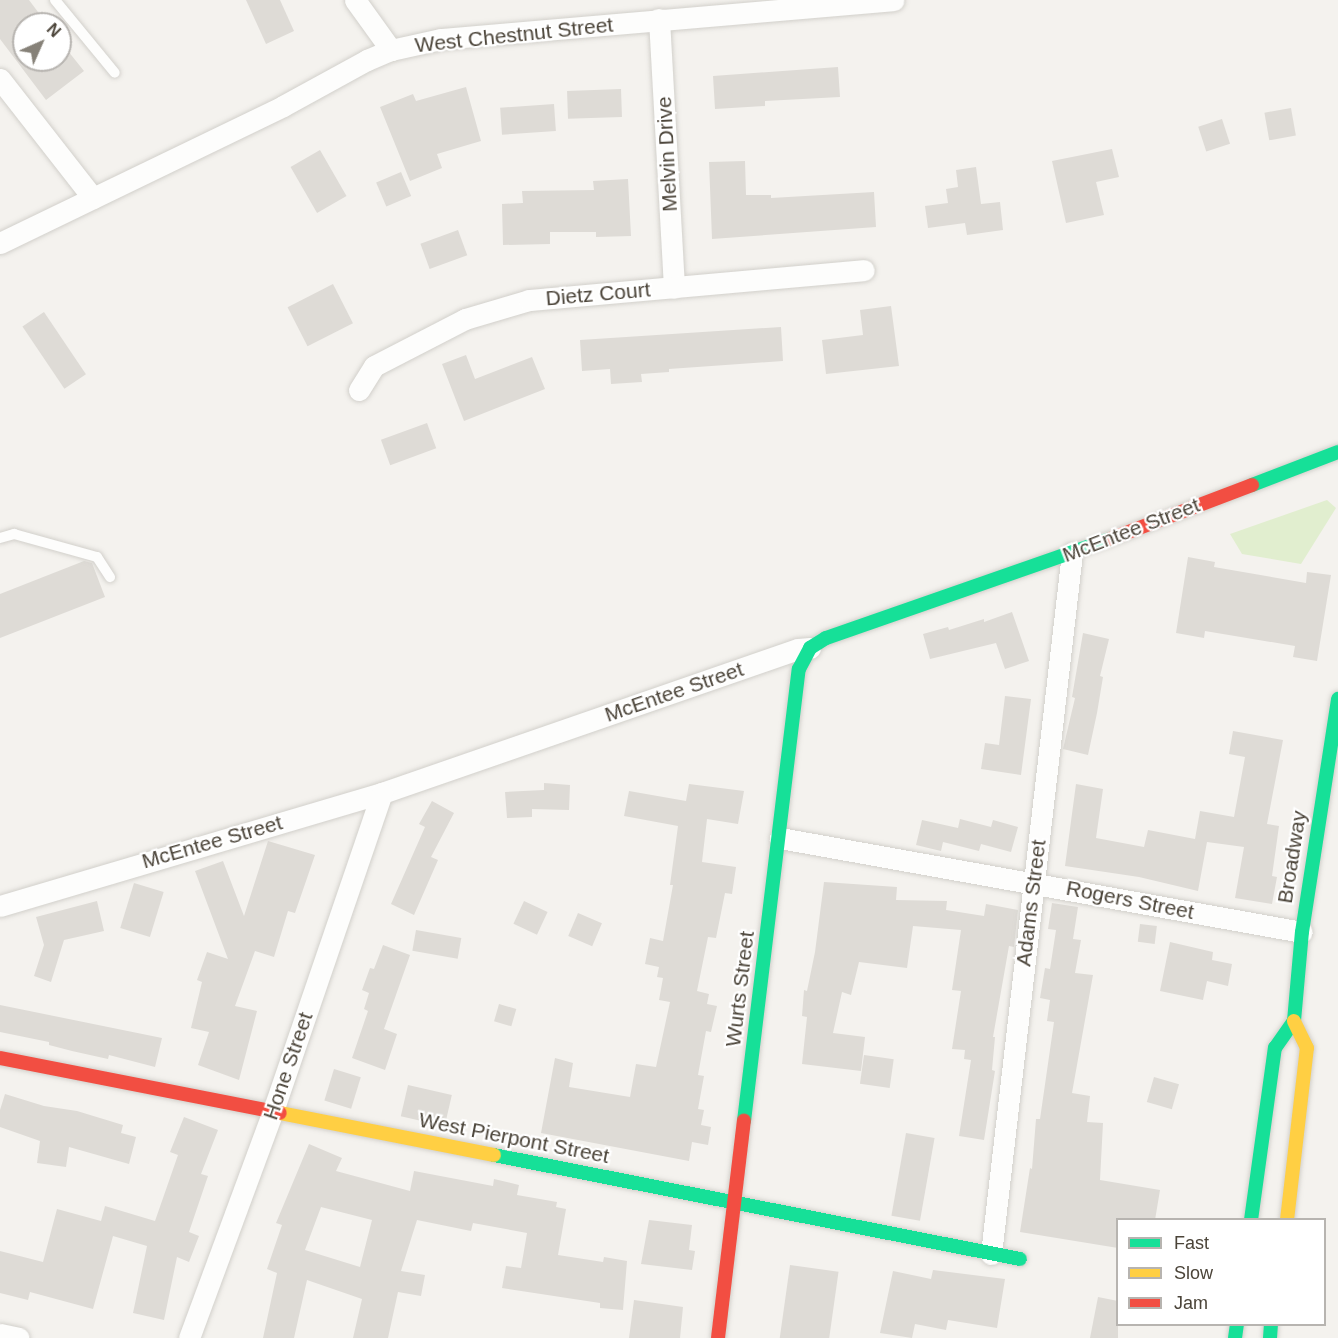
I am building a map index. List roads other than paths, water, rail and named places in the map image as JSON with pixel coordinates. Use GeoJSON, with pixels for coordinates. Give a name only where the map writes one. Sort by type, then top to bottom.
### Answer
{"type":"FeatureCollection","features":[{"type":"Feature","properties":{"kind":"main road","name":"McEntee Street"},"geometry":{"type":"LineString","coordinates":[[810,648],[826,638],[1072,552],[1338,452]]}},
{"type":"Feature","properties":{"kind":"main road","name":"Wurts Street"},"geometry":{"type":"LineString","coordinates":[[718,1338],[799,669],[810,648]]}},
{"type":"Feature","properties":{"kind":"main road","name":"Broadway"},"geometry":{"type":"LineString","coordinates":[[1251,1218],[1275,1048],[1294,1021],[1302,932],[1338,699]]}},
{"type":"Feature","properties":{"kind":"main road"},"geometry":{"type":"LineString","coordinates":[[1287,1218],[1307,1048],[1294,1021]]}},
{"type":"Feature","properties":{"kind":"main road","name":"West Pierpont Street"},"geometry":{"type":"LineString","coordinates":[[0,1058],[1020,1259]]}},
{"type":"Feature","properties":{"kind":"street"},"geometry":{"type":"LineString","coordinates":[[355,0],[391,50]]}},
{"type":"Feature","properties":{"kind":"street","name":"West Chestnut Street"},"geometry":{"type":"LineString","coordinates":[[0,243],[391,50],[441,39],[893,0]]}},
{"type":"Feature","properties":{"kind":"street","name":"Melvin Drive"},"geometry":{"type":"LineString","coordinates":[[659,19],[674,288]]}},
{"type":"Feature","properties":{"kind":"street"},"geometry":{"type":"LineString","coordinates":[[0,79],[93,198]]}},
{"type":"Feature","properties":{"kind":"street","name":"Dietz Court"},"geometry":{"type":"LineString","coordinates":[[359,390],[374,366],[465,319],[529,300],[864,270]]}},
{"type":"Feature","properties":{"kind":"street","name":"Adams Street"},"geometry":{"type":"LineString","coordinates":[[991,1254],[1072,552]]}},
{"type":"Feature","properties":{"kind":"street","name":"McEntee Street"},"geometry":{"type":"LineString","coordinates":[[0,906],[382,793],[798,649],[810,648]]}},
{"type":"Feature","properties":{"kind":"street","name":"Hone Street"},"geometry":{"type":"LineString","coordinates":[[189,1338],[273,1111],[382,793]]}},
{"type":"Feature","properties":{"kind":"street","name":"Rogers Street"},"geometry":{"type":"LineString","coordinates":[[780,838],[1302,932]]}},
{"type":"Feature","properties":{"kind":"street"},"geometry":{"type":"LineString","coordinates":[[0,1334],[19,1338]]}},
{"type":"Feature","properties":{"kind":"lane"},"geometry":{"type":"LineString","coordinates":[[55,0],[115,74]]}},
{"type":"Feature","properties":{"kind":"lane"},"geometry":{"type":"LineString","coordinates":[[0,538],[14,534],[97,557],[110,577]]}}]}
